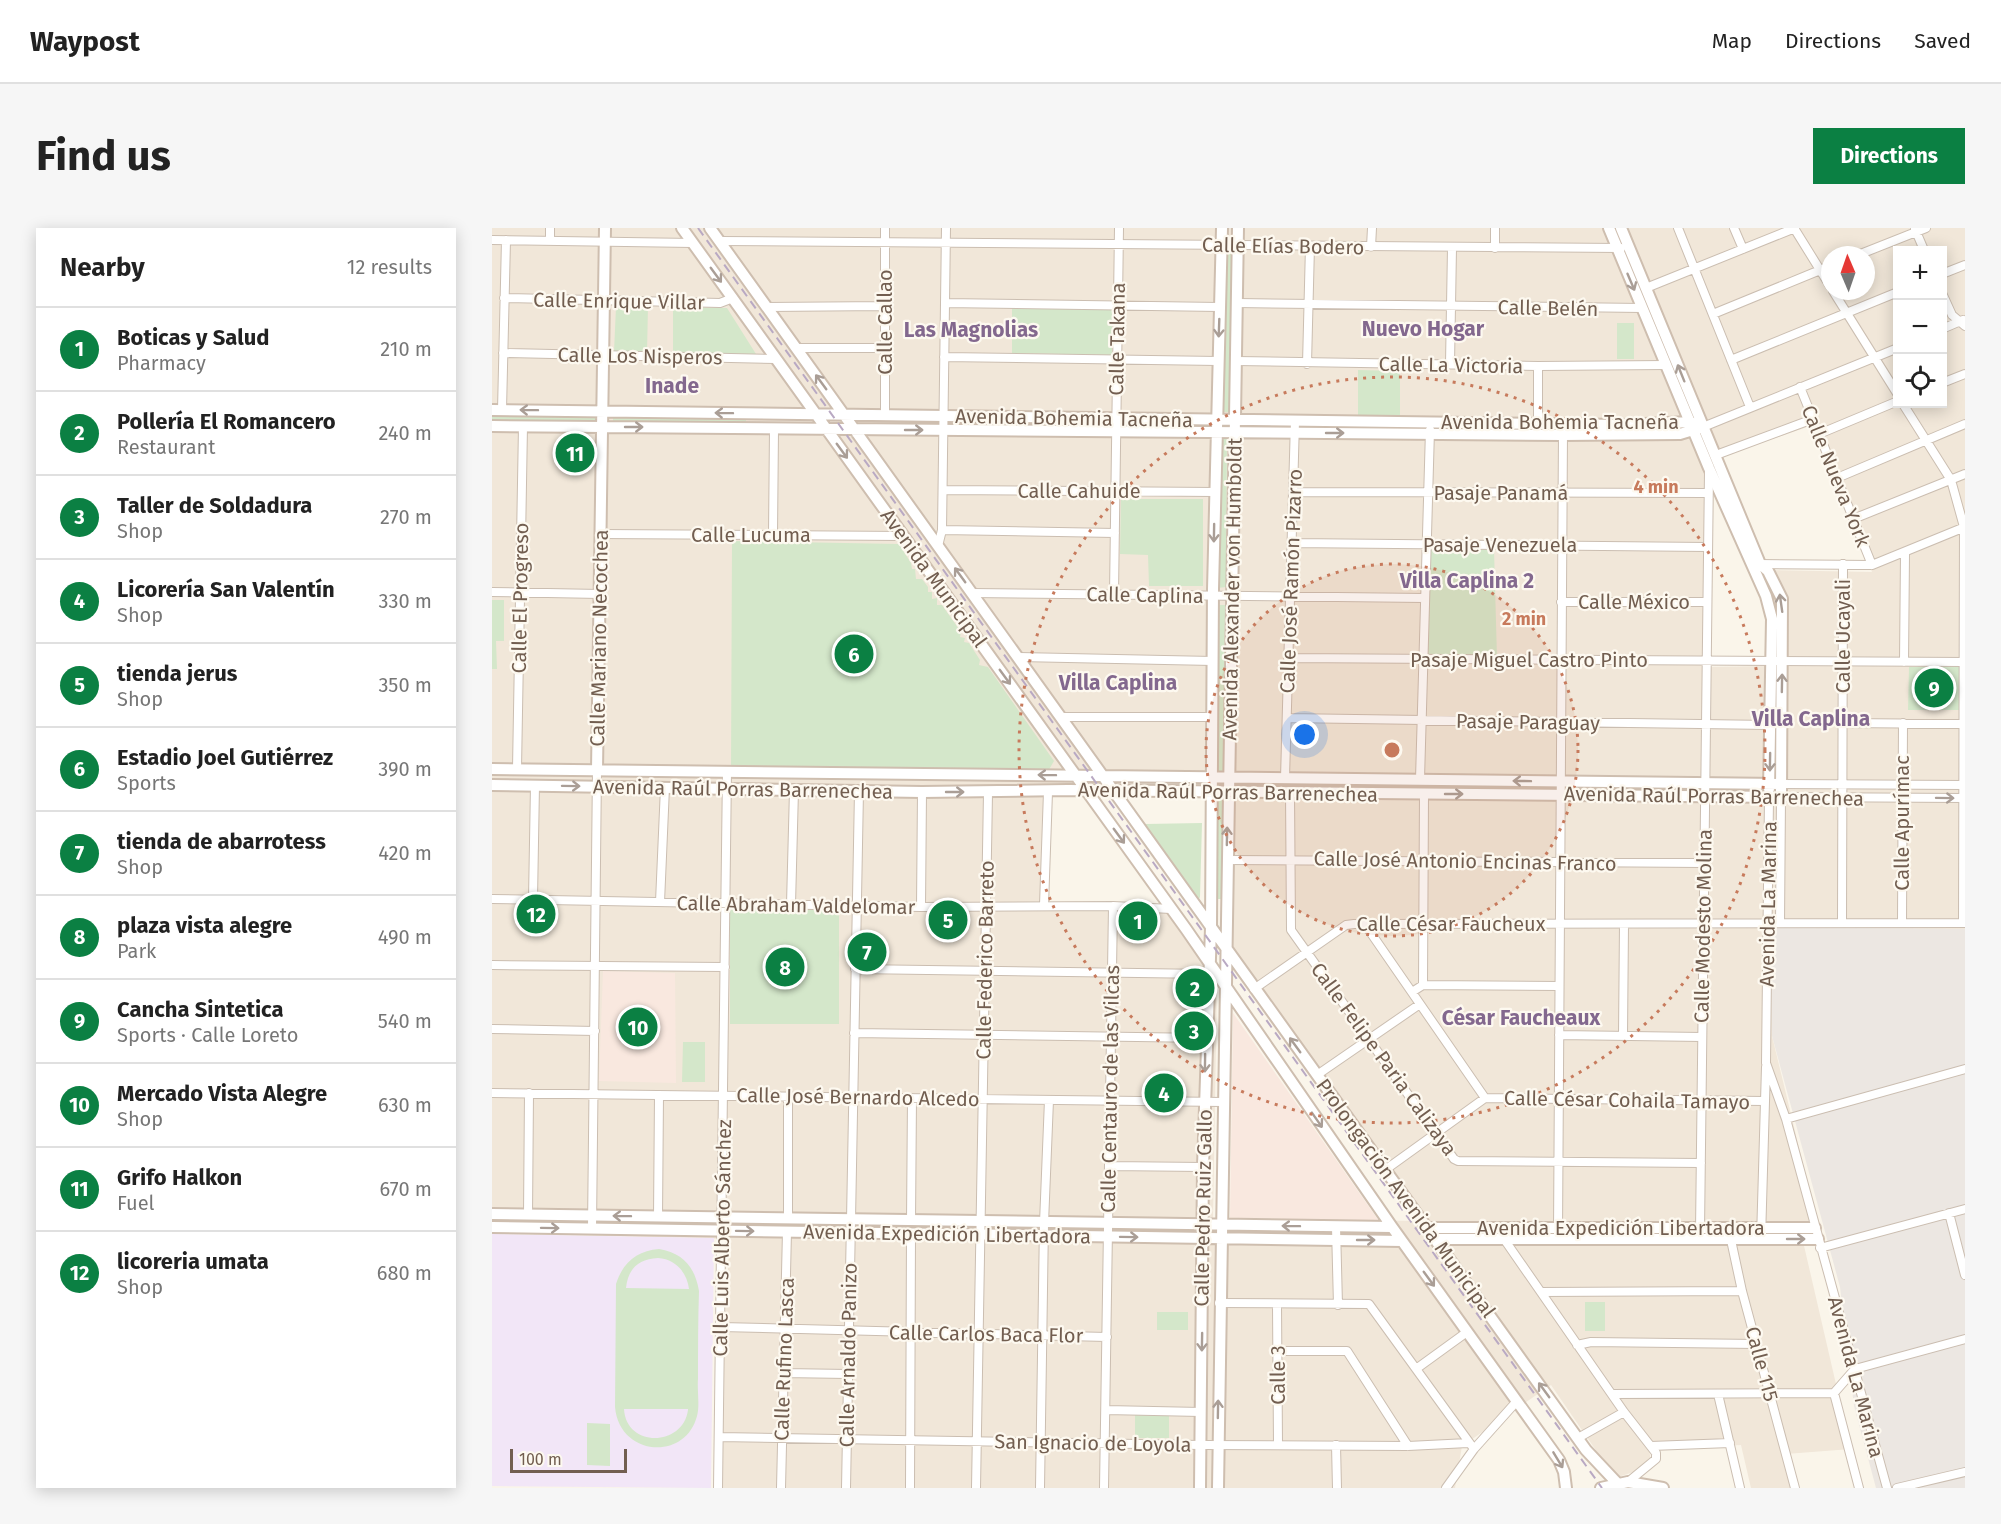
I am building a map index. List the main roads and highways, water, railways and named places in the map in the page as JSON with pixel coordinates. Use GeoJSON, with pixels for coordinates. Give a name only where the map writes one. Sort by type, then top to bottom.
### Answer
{"type":"FeatureCollection","features":[{"type":"Feature","properties":{"kind":"railway"},"geometry":{"type":"LineString","coordinates":[[698,228],[1602,1488]]}},
{"type":"Feature","properties":{"kind":"place","name":"Grifo Halkon"},"geometry":{"type":"Point","coordinates":[575,453]}},
{"type":"Feature","properties":{"kind":"place","name":"Estadio Joel Gutiérrez"},"geometry":{"type":"Point","coordinates":[854,654]}},
{"type":"Feature","properties":{"kind":"place","name":"Cancha Sintetica"},"geometry":{"type":"Point","coordinates":[1934,688]}},
{"type":"Feature","properties":{"kind":"place","name":"licoreria umata"},"geometry":{"type":"Point","coordinates":[536,914]}},
{"type":"Feature","properties":{"kind":"place","name":"tienda jerus"},"geometry":{"type":"Point","coordinates":[948,920]}},
{"type":"Feature","properties":{"kind":"place","name":"Boticas y Salud"},"geometry":{"type":"Point","coordinates":[1138,921]}},
{"type":"Feature","properties":{"kind":"place","name":"tienda de abarrotess"},"geometry":{"type":"Point","coordinates":[867,952]}},
{"type":"Feature","properties":{"kind":"place","name":"plaza vista alegre"},"geometry":{"type":"Point","coordinates":[785,967]}},
{"type":"Feature","properties":{"kind":"place","name":"Pollería El Romancero"},"geometry":{"type":"Point","coordinates":[1195,988]}},
{"type":"Feature","properties":{"kind":"place","name":"Mercado Vista Alegre"},"geometry":{"type":"Point","coordinates":[638,1027]}},
{"type":"Feature","properties":{"kind":"place","name":"Taller de Soldadura"},"geometry":{"type":"Point","coordinates":[1194,1031]}},
{"type":"Feature","properties":{"kind":"place","name":"Licorería San Valentín"},"geometry":{"type":"Point","coordinates":[1164,1093]}},
{"type":"Feature","properties":{"kind":"district","name":"Nuevo Hogar"},"geometry":{"type":"Point","coordinates":[1423,329]}},
{"type":"Feature","properties":{"kind":"district","name":"Las Magnolias"},"geometry":{"type":"Point","coordinates":[971,330]}},
{"type":"Feature","properties":{"kind":"district","name":"Inade"},"geometry":{"type":"Point","coordinates":[672,386]}},
{"type":"Feature","properties":{"kind":"district","name":"Villa Caplina 2"},"geometry":{"type":"Point","coordinates":[1467,581]}},
{"type":"Feature","properties":{"kind":"district","name":"Villa Caplina"},"geometry":{"type":"Point","coordinates":[1118,683]}},
{"type":"Feature","properties":{"kind":"district","name":"Villa Caplina"},"geometry":{"type":"Point","coordinates":[1811,719]}},
{"type":"Feature","properties":{"kind":"district","name":"César Faucheaux"},"geometry":{"type":"Point","coordinates":[1521,1018]}}]}
